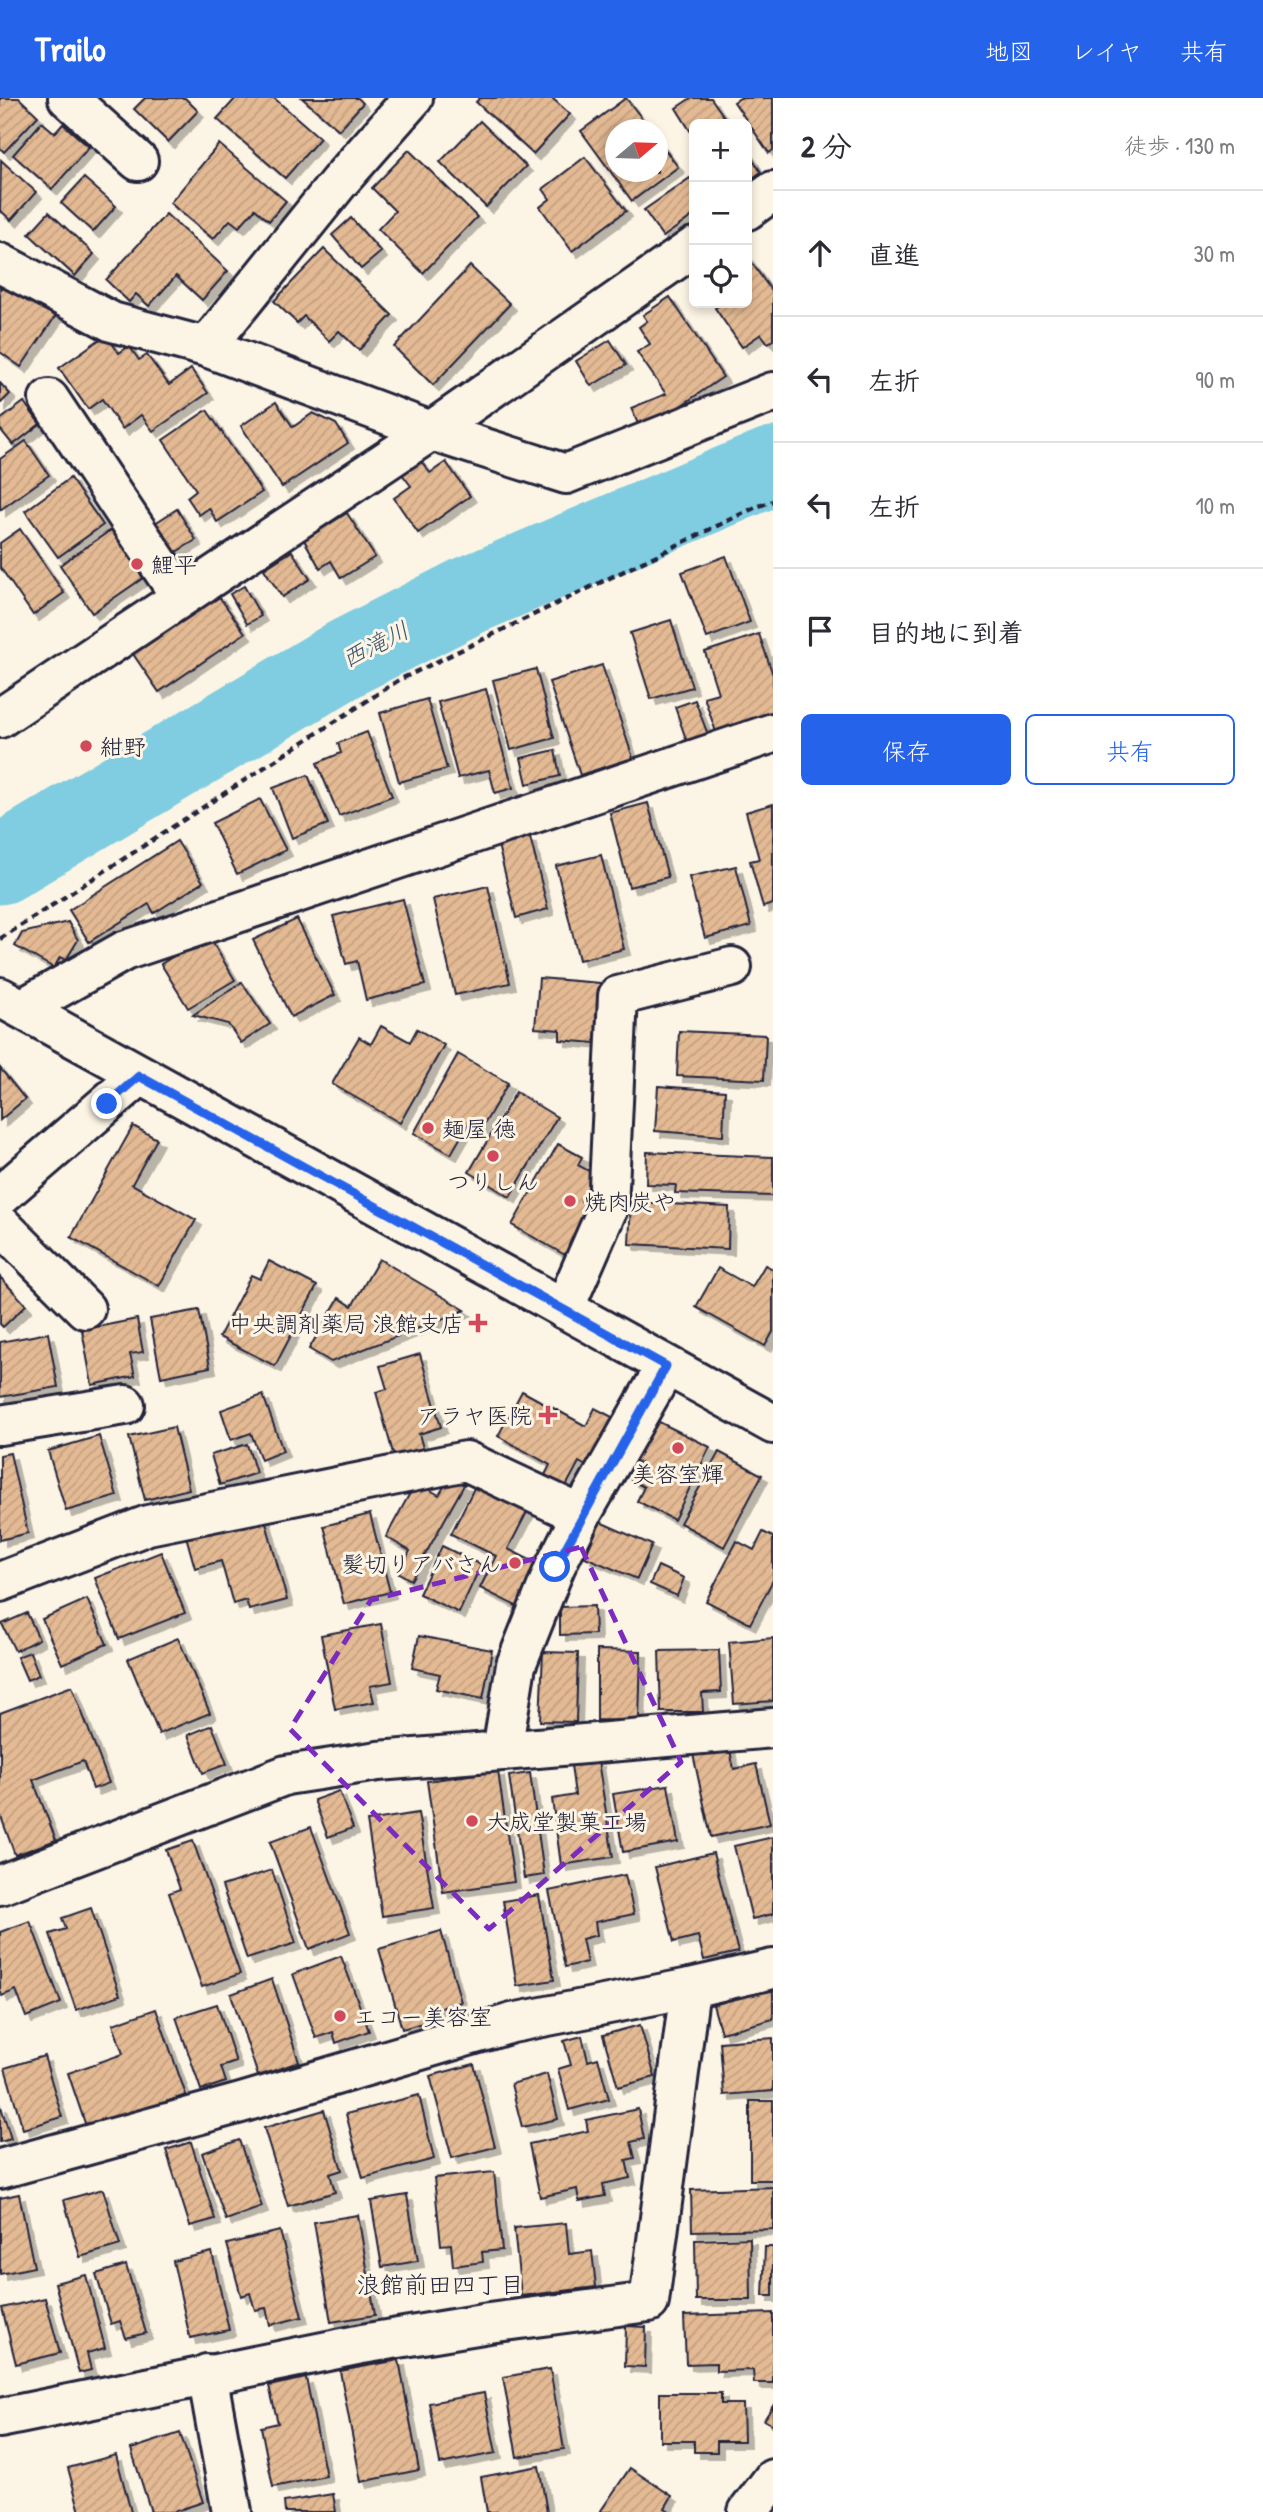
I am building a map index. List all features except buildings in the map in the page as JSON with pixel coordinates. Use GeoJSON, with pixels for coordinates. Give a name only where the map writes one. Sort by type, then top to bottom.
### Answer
{"type":"FeatureCollection","features":[{"type":"Feature","properties":{"kind":"street"},"geometry":{"type":"LineString","coordinates":[[68,98],[138,161]]}},
{"type":"Feature","properties":{"kind":"street"},"geometry":{"type":"LineString","coordinates":[[205,346],[339,182],[413,98]]}},
{"type":"Feature","properties":{"kind":"street"},"geometry":{"type":"LineString","coordinates":[[752,206],[773,191]]}},
{"type":"Feature","properties":{"kind":"street"},"geometry":{"type":"LineString","coordinates":[[0,718],[431,431],[689,250]]}},
{"type":"Feature","properties":{"kind":"street"},"geometry":{"type":"LineString","coordinates":[[0,263],[112,322],[205,346],[431,431],[566,474],[773,392]]}},
{"type":"Feature","properties":{"kind":"street"},"geometry":{"type":"LineString","coordinates":[[49,399],[181,597]]}},
{"type":"Feature","properties":{"kind":"street"},"geometry":{"type":"LineString","coordinates":[[11,1003],[124,951],[773,733]]}},
{"type":"Feature","properties":{"kind":"street"},"geometry":{"type":"LineString","coordinates":[[564,1309],[608,1208],[618,996],[732,967]]}},
{"type":"Feature","properties":{"kind":"street"},"geometry":{"type":"LineString","coordinates":[[11,1003],[773,1424]]}},
{"type":"Feature","properties":{"kind":"street"},"geometry":{"type":"LineString","coordinates":[[0,1196],[139,1076]]}},
{"type":"Feature","properties":{"kind":"street"},"geometry":{"type":"LineString","coordinates":[[0,1224],[85,1309]]}},
{"type":"Feature","properties":{"kind":"street"},"geometry":{"type":"LineString","coordinates":[[502,1751],[516,1665],[555,1567],[666,1366]]}},
{"type":"Feature","properties":{"kind":"street"},"geometry":{"type":"LineString","coordinates":[[0,1425],[125,1405]]}},
{"type":"Feature","properties":{"kind":"street"},"geometry":{"type":"LineString","coordinates":[[0,1582],[148,1525],[466,1461],[582,1515]]}},
{"type":"Feature","properties":{"kind":"street"},"geometry":{"type":"LineString","coordinates":[[0,1885],[286,1775],[377,1761],[773,1728]]}},
{"type":"Feature","properties":{"kind":"street"},"geometry":{"type":"LineString","coordinates":[[0,2169],[242,2103],[512,2022],[690,1988],[773,1969]]}},
{"type":"Feature","properties":{"kind":"street"},"geometry":{"type":"LineString","coordinates":[[0,2417],[362,2344],[649,2301],[690,1988]]}},
{"type":"Feature","properties":{"kind":"street"},"geometry":{"type":"LineString","coordinates":[[207,2375],[232,2512]]}},
{"type":"Feature","properties":{"kind":"street"},"geometry":{"type":"LineString","coordinates":[[748,2512],[773,2479]]}},
{"type":"Feature","properties":{"kind":"path"},"geometry":{"type":"LineString","coordinates":[[0,939],[399,680],[773,500]]}},
{"type":"Feature","properties":{"kind":"highlighted area"},"geometry":{"type":"Polygon","coordinates":[[[581,1547],[681,1762],[489,1929],[290,1729],[371,1600],[581,1547]]]}},
{"type":"Feature","properties":{"kind":"waterway","name":"西滝川"},"geometry":{"type":"LineString","coordinates":[[0,865],[348,657],[468,596],[773,466]]}},
{"type":"Feature","properties":{"kind":"place","name":"鯉平"},"geometry":{"type":"Point","coordinates":[137,564]}},
{"type":"Feature","properties":{"kind":"place","name":"紺野"},"geometry":{"type":"Point","coordinates":[86,746]}},
{"type":"Feature","properties":{"kind":"place","name":"麺屋 徳"},"geometry":{"type":"Point","coordinates":[428,1128]}},
{"type":"Feature","properties":{"kind":"place","name":"つりしん"},"geometry":{"type":"Point","coordinates":[493,1156]}},
{"type":"Feature","properties":{"kind":"place","name":"焼肉炭や"},"geometry":{"type":"Point","coordinates":[570,1201]}},
{"type":"Feature","properties":{"kind":"place","name":"中央調剤薬局 浪館支店"},"geometry":{"type":"Point","coordinates":[478,1323]}},
{"type":"Feature","properties":{"kind":"place","name":"アラヤ医院"},"geometry":{"type":"Point","coordinates":[548,1415]}},
{"type":"Feature","properties":{"kind":"place","name":"美容室輝"},"geometry":{"type":"Point","coordinates":[678,1448]}},
{"type":"Feature","properties":{"kind":"place","name":"髪切りアバさん"},"geometry":{"type":"Point","coordinates":[515,1563]}},
{"type":"Feature","properties":{"kind":"place","name":"大成堂製菓工場"},"geometry":{"type":"Point","coordinates":[472,1821]}},
{"type":"Feature","properties":{"kind":"place","name":"エコー美容室"},"geometry":{"type":"Point","coordinates":[340,2016]}},
{"type":"Feature","properties":{"kind":"district","name":"浪館前田四丁目"},"geometry":{"type":"Point","coordinates":[440,2284]}},
{"type":"Feature","properties":{"kind":"route"},"geometry":{"type":"LineString","coordinates":[[107,1104],[139,1076],[666,1366],[555,1567]]}}]}
